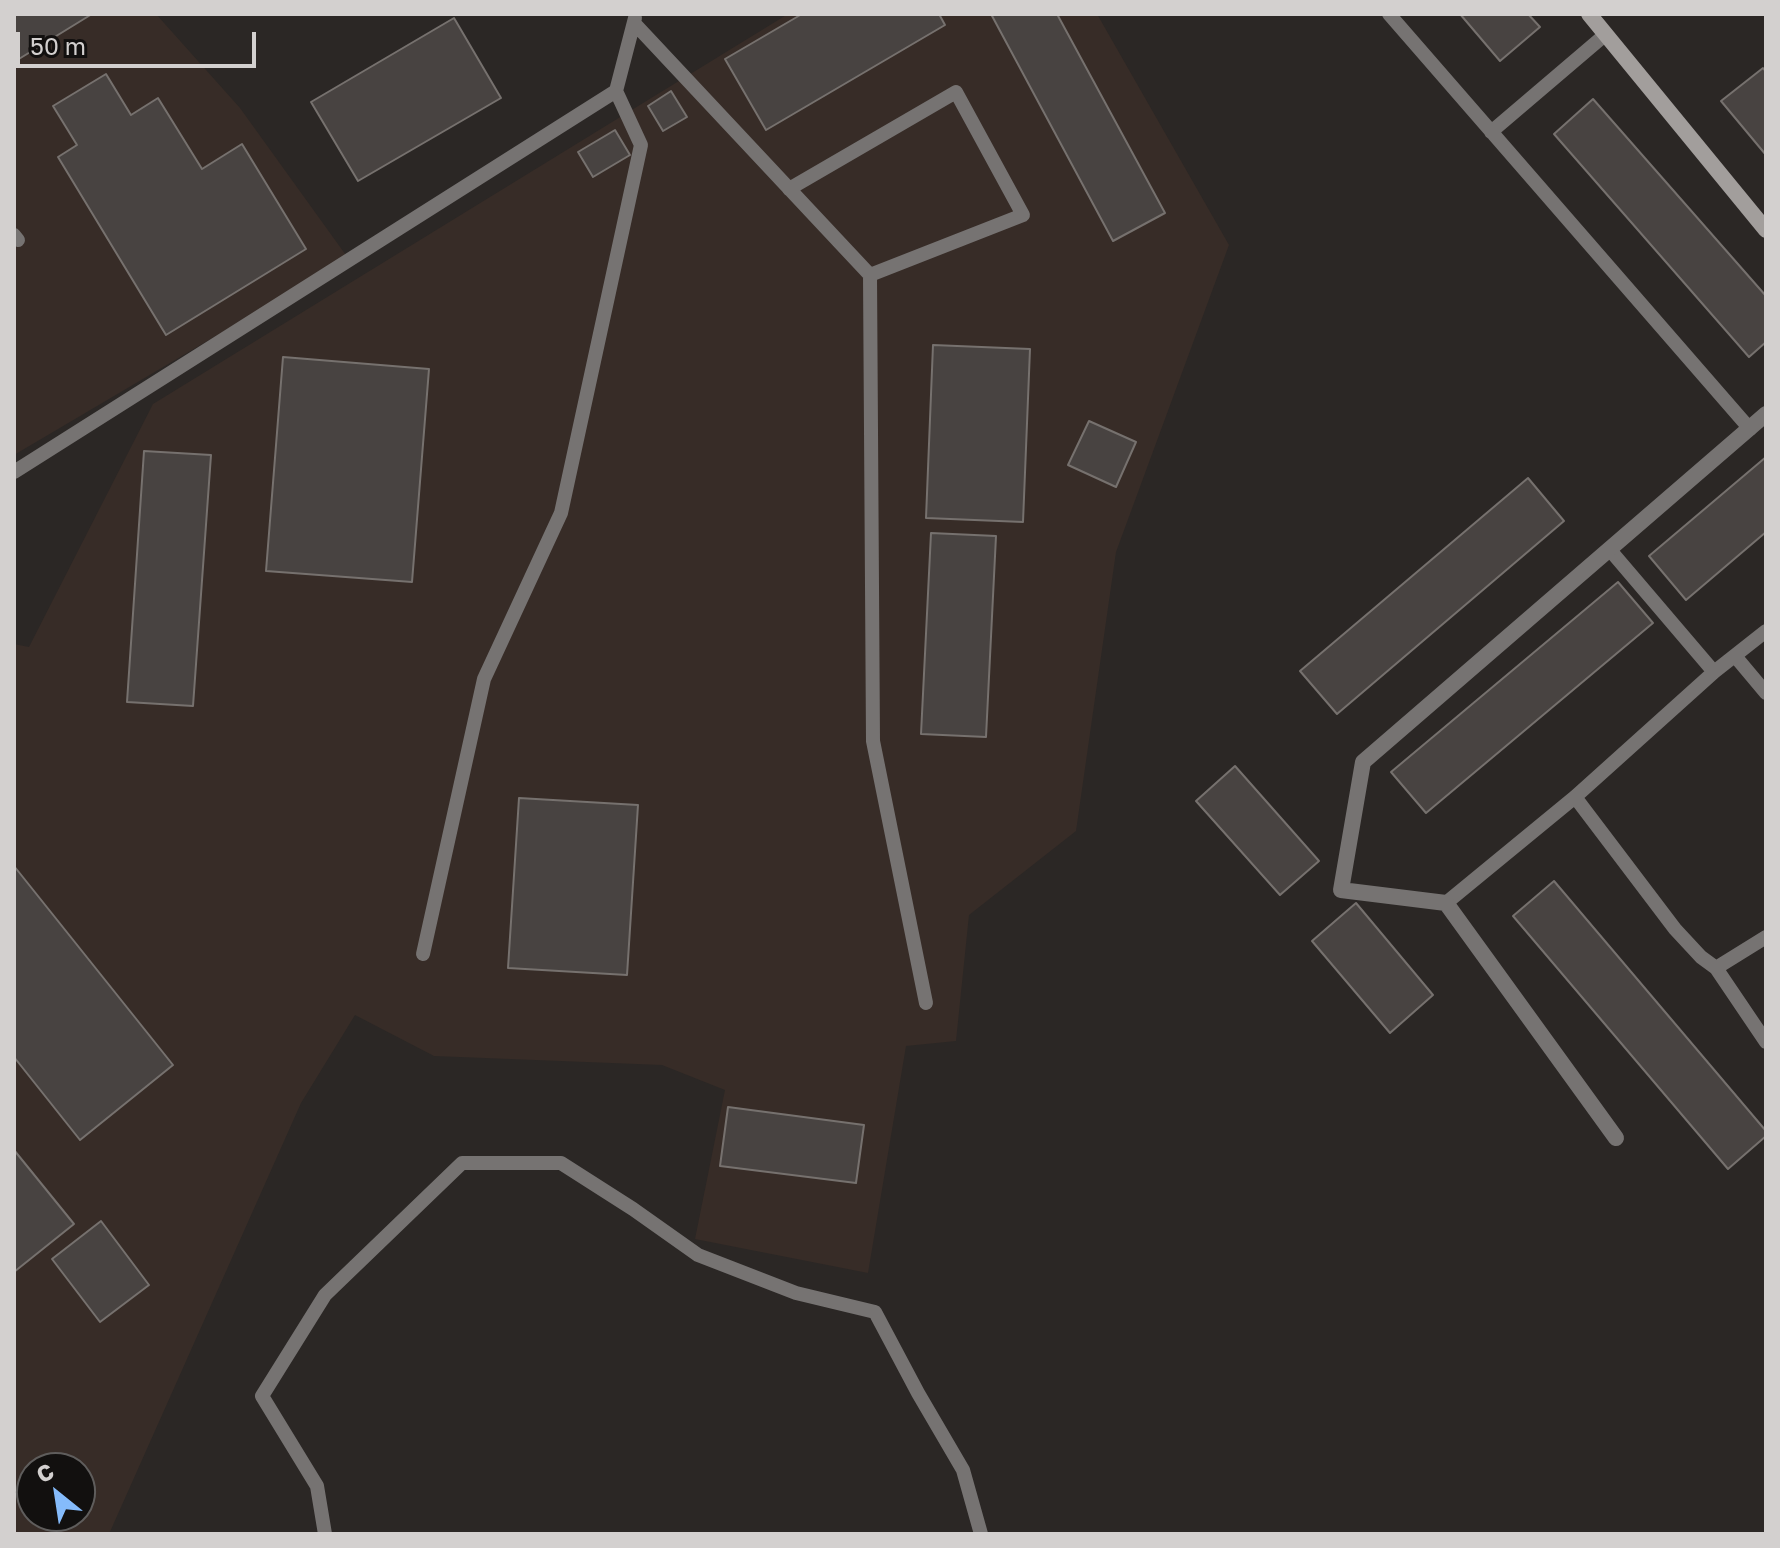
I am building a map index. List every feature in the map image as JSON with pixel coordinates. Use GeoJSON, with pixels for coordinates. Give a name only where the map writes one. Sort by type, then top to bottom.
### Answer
{"type":"FeatureCollection","features":[{"type":"Feature","properties":{"kind":"main road"},"geometry":{"type":"LineString","coordinates":[[1589,14],[1766,230]]}},
{"type":"Feature","properties":{"kind":"street"},"geometry":{"type":"LineString","coordinates":[[1616,1138],[1446,903],[1341,890],[1363,762],[1766,414]]}},
{"type":"Feature","properties":{"kind":"lane"},"geometry":{"type":"LineString","coordinates":[[1389,14],[1750,429]]}},
{"type":"Feature","properties":{"kind":"lane"},"geometry":{"type":"LineString","coordinates":[[423,954],[484,679],[561,513],[641,145],[616,91],[635,19]]}},
{"type":"Feature","properties":{"kind":"lane"},"geometry":{"type":"LineString","coordinates":[[635,19],[870,275],[873,741],[926,1003]]}},
{"type":"Feature","properties":{"kind":"lane"},"geometry":{"type":"LineString","coordinates":[[1491,132],[1606,34]]}},
{"type":"Feature","properties":{"kind":"lane"},"geometry":{"type":"LineString","coordinates":[[14,472],[616,91]]}},
{"type":"Feature","properties":{"kind":"lane"},"geometry":{"type":"LineString","coordinates":[[789,189],[956,92],[1023,215],[870,275]]}},
{"type":"Feature","properties":{"kind":"lane"},"geometry":{"type":"LineString","coordinates":[[1610,550],[1714,672]]}},
{"type":"Feature","properties":{"kind":"lane"},"geometry":{"type":"LineString","coordinates":[[1446,903],[1575,797],[1714,672],[1766,631]]}},
{"type":"Feature","properties":{"kind":"lane"},"geometry":{"type":"LineString","coordinates":[[1735,656],[1766,693]]}},
{"type":"Feature","properties":{"kind":"lane"},"geometry":{"type":"LineString","coordinates":[[1575,797],[1675,929],[1716,968],[1766,1042]]}},
{"type":"Feature","properties":{"kind":"lane"},"geometry":{"type":"LineString","coordinates":[[1716,968],[1766,937]]}},
{"type":"Feature","properties":{"kind":"lane"},"geometry":{"type":"LineString","coordinates":[[325,1534],[317,1486],[262,1396],[325,1295],[462,1163],[561,1163],[698,1255],[796,1293],[875,1312],[963,1470],[981,1534]]}},
{"type":"Feature","properties":{"kind":"shaded area"},"geometry":{"type":"Polygon","coordinates":[[[14,14],[156,14],[240,108],[348,258],[14,455],[14,14]]]}},
{"type":"Feature","properties":{"kind":"shaded area"},"geometry":{"type":"Polygon","coordinates":[[[788,14],[1097,14],[1229,245],[1116,552],[1076,831],[969,915],[956,1041],[906,1046],[868,1273],[695,1239],[725,1090],[662,1065],[434,1056],[355,1015],[301,1103],[109,1534],[14,1534],[14,644],[29,647],[153,404],[788,14]]]}},
{"type":"Feature","properties":{"kind":"building"},"geometry":{"type":"Polygon","coordinates":[[[14,14],[92,14],[14,62],[14,14]]]}},
{"type":"Feature","properties":{"kind":"building"},"geometry":{"type":"Polygon","coordinates":[[[802,14],[939,14],[945,25],[766,130],[725,59],[802,14]]]}},
{"type":"Feature","properties":{"kind":"building"},"geometry":{"type":"Polygon","coordinates":[[[991,14],[1057,14],[1165,213],[1113,241],[991,14]]]}},
{"type":"Feature","properties":{"kind":"building"},"geometry":{"type":"Polygon","coordinates":[[[1460,14],[1528,14],[1540,27],[1500,61],[1460,14]]]}},
{"type":"Feature","properties":{"kind":"building"},"geometry":{"type":"Polygon","coordinates":[[[454,18],[501,98],[358,181],[311,102],[454,18]]]}},
{"type":"Feature","properties":{"kind":"building"},"geometry":{"type":"Polygon","coordinates":[[[1763,68],[1766,72],[1766,155],[1721,101],[1763,68]]]}},
{"type":"Feature","properties":{"kind":"building"},"geometry":{"type":"Polygon","coordinates":[[[106,74],[131,115],[158,98],[202,169],[242,144],[306,249],[166,335],[58,157],[77,145],[53,106],[106,74]]]}},
{"type":"Feature","properties":{"kind":"building"},"geometry":{"type":"Polygon","coordinates":[[[671,91],[687,117],[663,131],[648,106],[671,91]]]}},
{"type":"Feature","properties":{"kind":"building"},"geometry":{"type":"Polygon","coordinates":[[[1593,99],[1766,296],[1766,342],[1749,357],[1554,134],[1593,99]]]}},
{"type":"Feature","properties":{"kind":"building"},"geometry":{"type":"Polygon","coordinates":[[[615,130],[630,155],[593,177],[578,152],[615,130]]]}},
{"type":"Feature","properties":{"kind":"building"},"geometry":{"type":"Polygon","coordinates":[[[933,345],[1030,349],[1023,522],[926,518],[933,345]]]}},
{"type":"Feature","properties":{"kind":"building"},"geometry":{"type":"Polygon","coordinates":[[[283,357],[429,369],[412,582],[266,571],[283,357]]]}},
{"type":"Feature","properties":{"kind":"building"},"geometry":{"type":"Polygon","coordinates":[[[1089,421],[1136,442],[1116,487],[1068,465],[1089,421]]]}},
{"type":"Feature","properties":{"kind":"building"},"geometry":{"type":"Polygon","coordinates":[[[144,451],[211,455],[193,706],[127,702],[144,451]]]}},
{"type":"Feature","properties":{"kind":"building"},"geometry":{"type":"Polygon","coordinates":[[[1766,457],[1766,532],[1686,600],[1649,556],[1766,457]]]}},
{"type":"Feature","properties":{"kind":"building"},"geometry":{"type":"Polygon","coordinates":[[[1528,478],[1564,521],[1337,714],[1300,671],[1528,478]]]}},
{"type":"Feature","properties":{"kind":"building"},"geometry":{"type":"Polygon","coordinates":[[[931,533],[996,536],[986,737],[921,734],[931,533]]]}},
{"type":"Feature","properties":{"kind":"building"},"geometry":{"type":"Polygon","coordinates":[[[1618,582],[1653,623],[1426,813],[1391,772],[1618,582]]]}},
{"type":"Feature","properties":{"kind":"building"},"geometry":{"type":"Polygon","coordinates":[[[1235,766],[1319,861],[1280,895],[1196,801],[1235,766]]]}},
{"type":"Feature","properties":{"kind":"building"},"geometry":{"type":"Polygon","coordinates":[[[519,798],[638,805],[627,975],[508,968],[519,798]]]}},
{"type":"Feature","properties":{"kind":"building"},"geometry":{"type":"Polygon","coordinates":[[[14,866],[173,1065],[80,1140],[14,1057],[14,866]]]}},
{"type":"Feature","properties":{"kind":"building"},"geometry":{"type":"Polygon","coordinates":[[[1554,881],[1766,1131],[1766,1136],[1728,1169],[1513,916],[1554,881]]]}},
{"type":"Feature","properties":{"kind":"building"},"geometry":{"type":"Polygon","coordinates":[[[1356,903],[1433,995],[1390,1033],[1312,941],[1356,903]]]}},
{"type":"Feature","properties":{"kind":"building"},"geometry":{"type":"Polygon","coordinates":[[[728,1107],[864,1125],[856,1183],[720,1166],[728,1107]]]}},
{"type":"Feature","properties":{"kind":"building"},"geometry":{"type":"Polygon","coordinates":[[[14,1150],[74,1224],[14,1272],[14,1150]]]}},
{"type":"Feature","properties":{"kind":"building"},"geometry":{"type":"Polygon","coordinates":[[[101,1221],[149,1285],[100,1322],[52,1259],[101,1221]]]}}]}
